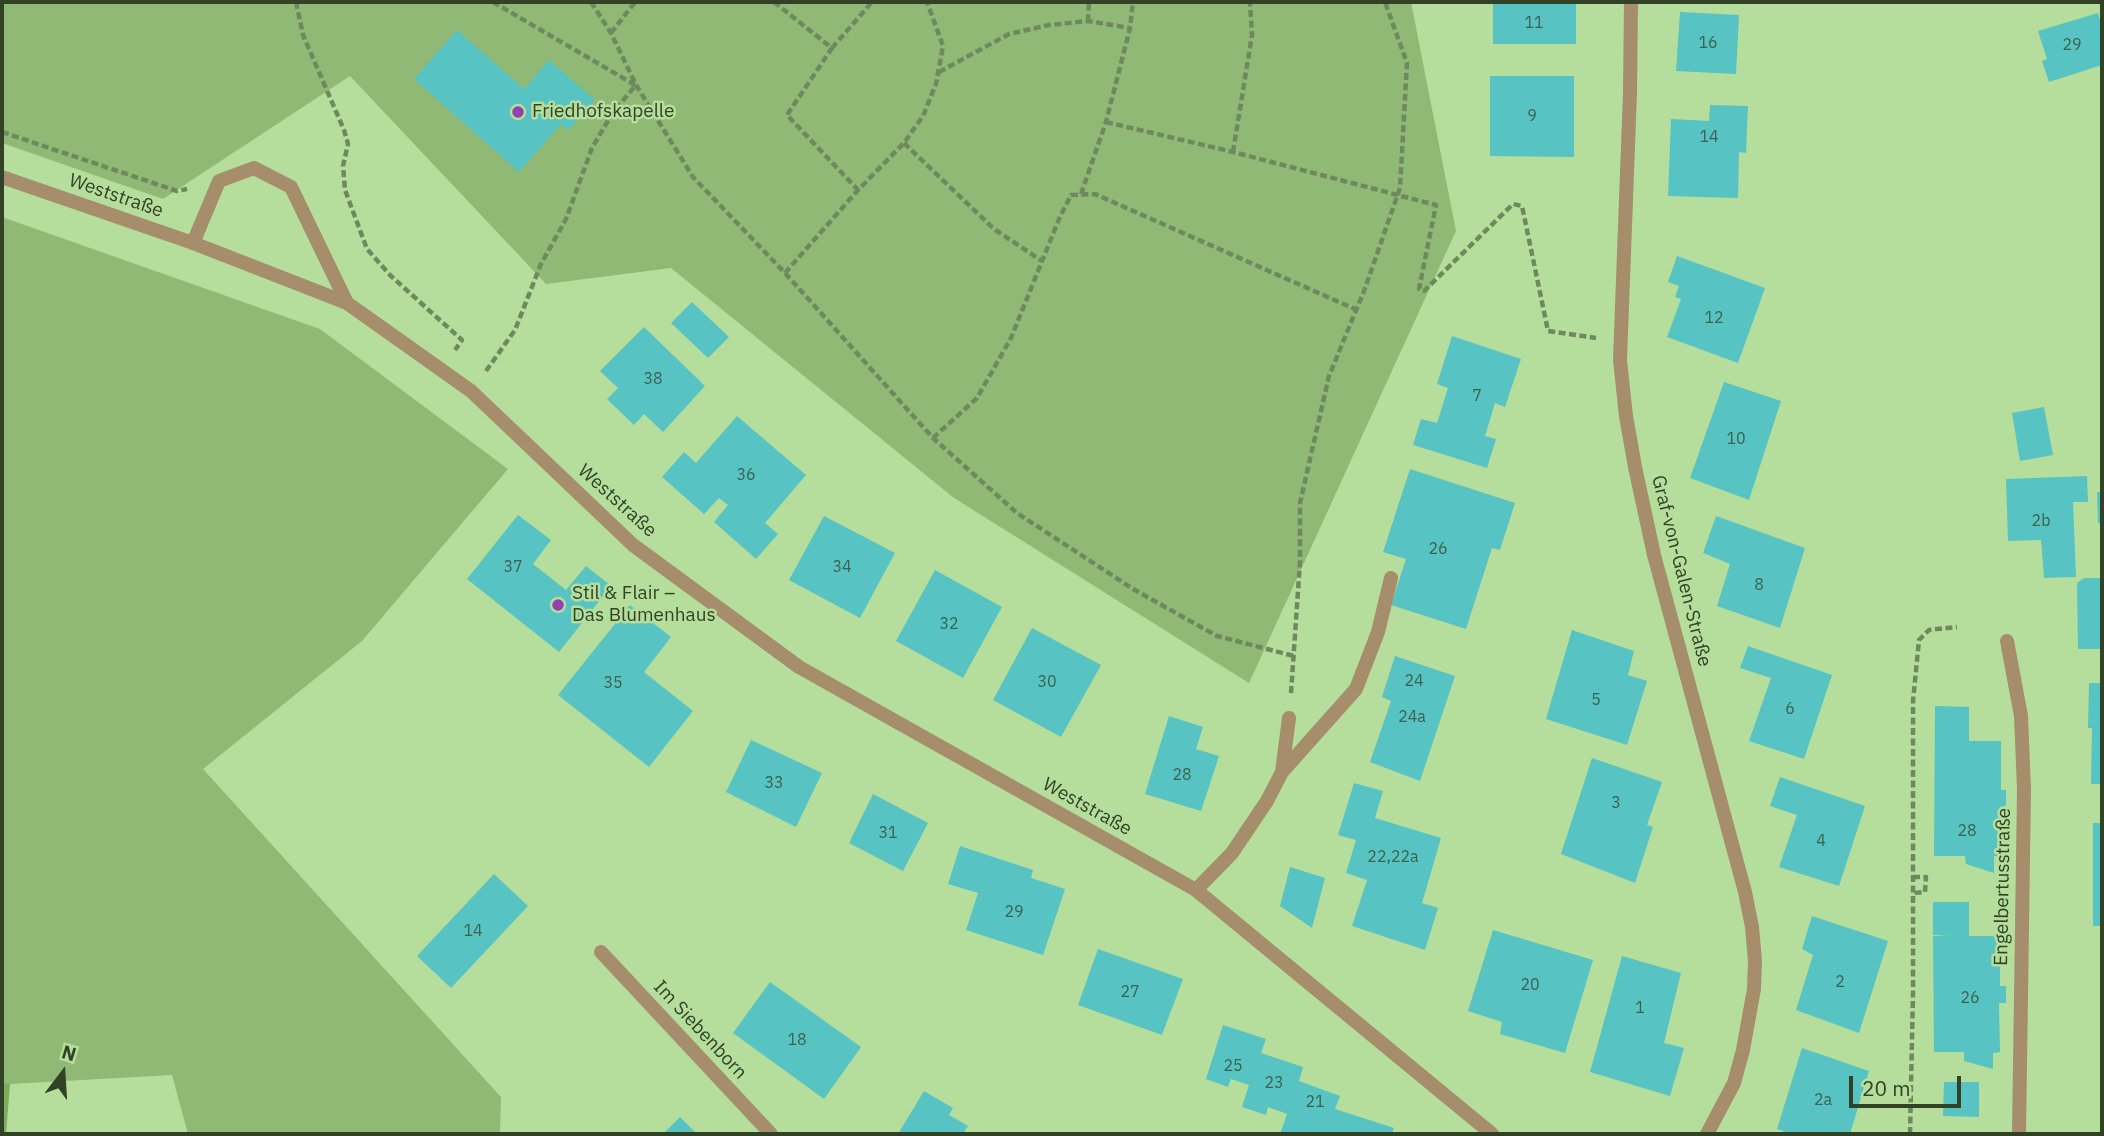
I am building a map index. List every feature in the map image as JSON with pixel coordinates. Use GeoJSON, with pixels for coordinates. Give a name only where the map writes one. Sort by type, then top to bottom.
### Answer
{"type":"FeatureCollection","features":[{"type":"Feature","properties":{"kind":"street","name":"Graf-von-Galen-Straße"},"geometry":{"type":"LineString","coordinates":[[1630,2],[1630,93],[1620,360],[1626,416],[1643,511],[1752,927],[1754,989],[1746,1039],[1734,1083],[1707,1134]]}},
{"type":"Feature","properties":{"kind":"street"},"geometry":{"type":"LineString","coordinates":[[193,243],[219,181],[254,168],[291,187],[347,303]]}},
{"type":"Feature","properties":{"kind":"street","name":"Weststraße"},"geometry":{"type":"LineString","coordinates":[[2,177],[193,243],[347,303],[471,391],[633,545],[799,667],[1196,890],[1492,1134]]}},
{"type":"Feature","properties":{"kind":"street"},"geometry":{"type":"LineString","coordinates":[[1196,890],[1231,853],[1268,801],[1282,772],[1356,689],[1378,632],[1391,578]]}},
{"type":"Feature","properties":{"kind":"street","name":"Engelbertusstraße"},"geometry":{"type":"LineString","coordinates":[[2007,641],[2021,716],[2024,789],[2019,1134]]}},
{"type":"Feature","properties":{"kind":"street"},"geometry":{"type":"LineString","coordinates":[[1282,772],[1289,718]]}},
{"type":"Feature","properties":{"kind":"street","name":"Im Siebenborn"},"geometry":{"type":"LineString","coordinates":[[601,952],[771,1134]]}},
{"type":"Feature","properties":{"kind":"path"},"geometry":{"type":"LineString","coordinates":[[296,2],[303,35],[344,130],[348,144],[343,166],[345,190],[367,249],[391,276],[462,340],[442,371]]}},
{"type":"Feature","properties":{"kind":"path"},"geometry":{"type":"LineString","coordinates":[[494,2],[635,85]]}},
{"type":"Feature","properties":{"kind":"path"},"geometry":{"type":"LineString","coordinates":[[591,2],[611,33],[635,85],[693,177],[933,438],[1017,513],[1133,589],[1217,636],[1294,656]]}},
{"type":"Feature","properties":{"kind":"path"},"geometry":{"type":"LineString","coordinates":[[611,33],[635,2]]}},
{"type":"Feature","properties":{"kind":"path"},"geometry":{"type":"LineString","coordinates":[[774,2],[832,48]]}},
{"type":"Feature","properties":{"kind":"path"},"geometry":{"type":"LineString","coordinates":[[858,190],[787,116],[832,48],[872,2]]}},
{"type":"Feature","properties":{"kind":"path"},"geometry":{"type":"LineString","coordinates":[[785,274],[858,190],[904,143],[923,116],[939,72],[943,46],[926,2]]}},
{"type":"Feature","properties":{"kind":"path"},"geometry":{"type":"LineString","coordinates":[[1088,21],[1089,2]]}},
{"type":"Feature","properties":{"kind":"path"},"geometry":{"type":"LineString","coordinates":[[1081,194],[1106,121],[1130,28],[1133,2]]}},
{"type":"Feature","properties":{"kind":"path"},"geometry":{"type":"LineString","coordinates":[[1233,152],[1251,35],[1250,2]]}},
{"type":"Feature","properties":{"kind":"path"},"geometry":{"type":"LineString","coordinates":[[1289,718],[1300,562],[1300,503],[1329,376],[1357,310],[1400,188],[1407,63],[1385,2]]}},
{"type":"Feature","properties":{"kind":"path"},"geometry":{"type":"LineString","coordinates":[[939,72],[1009,34],[1049,25],[1088,21],[1130,28]]}},
{"type":"Feature","properties":{"kind":"path"},"geometry":{"type":"LineString","coordinates":[[471,391],[515,330],[541,264],[566,219],[592,148],[612,114],[635,85]]}},
{"type":"Feature","properties":{"kind":"path"},"geometry":{"type":"LineString","coordinates":[[1106,121],[1436,205],[1419,289],[1424,292],[1513,204],[1522,206],[1548,331],[1621,342]]}},
{"type":"Feature","properties":{"kind":"path"},"geometry":{"type":"LineString","coordinates":[[2,132],[177,191],[190,189]]}},
{"type":"Feature","properties":{"kind":"path"},"geometry":{"type":"LineString","coordinates":[[904,143],[994,229],[1042,261]]}},
{"type":"Feature","properties":{"kind":"path"},"geometry":{"type":"LineString","coordinates":[[933,438],[977,398],[1011,338],[1059,219],[1072,195],[1095,194],[1357,310]]}},
{"type":"Feature","properties":{"kind":"path"},"geometry":{"type":"LineString","coordinates":[[1910,1134],[1913,701],[1919,640],[1929,630],[1957,627]]}},
{"type":"Feature","properties":{"kind":"path"},"geometry":{"type":"LineString","coordinates":[[1913,877],[1926,877],[1925,892],[1913,892]]}},
{"type":"Feature","properties":{"kind":"green space"},"geometry":{"type":"Polygon","coordinates":[[[2,2],[1411,2],[1456,231],[1249,683],[954,498],[671,268],[546,284],[350,76],[163,199],[2,143],[2,2]]]}},
{"type":"Feature","properties":{"kind":"green space"},"geometry":{"type":"Polygon","coordinates":[[[2,217],[320,329],[508,469],[362,641],[203,769],[501,1097],[500,1134],[188,1134],[172,1075],[10,1084],[2,1082],[2,217]]]}},
{"type":"Feature","properties":{"kind":"green space"},"geometry":{"type":"Polygon","coordinates":[[[2,1082],[10,1084],[6,1134],[2,1134],[2,1082]]]}},
{"type":"Feature","properties":{"kind":"building"},"geometry":{"type":"Polygon","coordinates":[[[1493,2],[1576,2],[1576,44],[1493,44],[1493,2]]]}},
{"type":"Feature","properties":{"kind":"building"},"geometry":{"type":"Polygon","coordinates":[[[1680,12],[1739,15],[1736,74],[1676,71],[1680,12]]]}},
{"type":"Feature","properties":{"kind":"building"},"geometry":{"type":"Polygon","coordinates":[[[2098,13],[2102,27],[2102,65],[2049,82],[2042,61],[2047,59],[2038,31],[2098,13]]]}},
{"type":"Feature","properties":{"kind":"building","name":"Friedhofskapelle"},"geometry":{"type":"Polygon","coordinates":[[[457,30],[524,89],[549,60],[595,100],[568,130],[561,124],[519,172],[414,79],[457,30]]]}},
{"type":"Feature","properties":{"kind":"building"},"geometry":{"type":"Polygon","coordinates":[[[1490,76],[1574,76],[1574,157],[1490,156],[1490,76]]]}},
{"type":"Feature","properties":{"kind":"building"},"geometry":{"type":"Polygon","coordinates":[[[1710,105],[1748,106],[1746,153],[1739,152],[1738,198],[1668,196],[1671,119],[1709,121],[1710,105]]]}},
{"type":"Feature","properties":{"kind":"building"},"geometry":{"type":"Polygon","coordinates":[[[1677,256],[1765,288],[1738,363],[1667,337],[1681,299],[1675,297],[1679,286],[1668,282],[1677,256]]]}},
{"type":"Feature","properties":{"kind":"building"},"geometry":{"type":"Polygon","coordinates":[[[692,302],[729,337],[708,358],[671,323],[692,302]]]}},
{"type":"Feature","properties":{"kind":"building"},"geometry":{"type":"Polygon","coordinates":[[[644,327],[705,386],[663,432],[644,414],[634,425],[607,399],[618,388],[600,371],[644,327]]]}},
{"type":"Feature","properties":{"kind":"building"},"geometry":{"type":"Polygon","coordinates":[[[1452,336],[1521,359],[1505,407],[1495,403],[1485,436],[1496,439],[1487,468],[1413,445],[1421,419],[1437,423],[1448,388],[1437,384],[1452,336]]]}},
{"type":"Feature","properties":{"kind":"building"},"geometry":{"type":"Polygon","coordinates":[[[1724,382],[1781,401],[1749,500],[1690,478],[1724,382]]]}},
{"type":"Feature","properties":{"kind":"building"},"geometry":{"type":"Polygon","coordinates":[[[2044,407],[2053,455],[2020,461],[2012,413],[2044,407]]]}},
{"type":"Feature","properties":{"kind":"building"},"geometry":{"type":"Polygon","coordinates":[[[737,416],[806,475],[765,523],[778,534],[756,559],[714,522],[728,505],[719,498],[704,514],[662,477],[684,452],[696,463],[737,416]]]}},
{"type":"Feature","properties":{"kind":"building"},"geometry":{"type":"Polygon","coordinates":[[[1410,469],[1515,503],[1500,550],[1492,548],[1466,629],[1391,605],[1406,559],[1383,552],[1410,469]]]}},
{"type":"Feature","properties":{"kind":"building"},"geometry":{"type":"Polygon","coordinates":[[[2087,476],[2088,502],[2073,502],[2076,577],[2044,578],[2041,540],[2008,541],[2006,479],[2087,476]]]}},
{"type":"Feature","properties":{"kind":"building"},"geometry":{"type":"Polygon","coordinates":[[[2097,492],[2102,492],[2102,523],[2098,523],[2097,492]]]}},
{"type":"Feature","properties":{"kind":"building"},"geometry":{"type":"Polygon","coordinates":[[[518,515],[551,540],[533,564],[566,590],[586,566],[611,586],[559,652],[467,579],[518,515]]]}},
{"type":"Feature","properties":{"kind":"building"},"geometry":{"type":"Polygon","coordinates":[[[824,516],[895,553],[860,618],[789,580],[824,516]]]}},
{"type":"Feature","properties":{"kind":"building"},"geometry":{"type":"Polygon","coordinates":[[[1716,516],[1805,548],[1780,628],[1717,606],[1730,564],[1703,553],[1716,516]]]}},
{"type":"Feature","properties":{"kind":"building"},"geometry":{"type":"Polygon","coordinates":[[[935,570],[1002,607],[963,678],[896,641],[935,570]]]}},
{"type":"Feature","properties":{"kind":"building"},"geometry":{"type":"Polygon","coordinates":[[[2084,578],[2102,578],[2102,649],[2078,649],[2077,583],[2084,578]]]}},
{"type":"Feature","properties":{"kind":"building"},"geometry":{"type":"Polygon","coordinates":[[[630,605],[671,637],[644,672],[693,711],[649,767],[558,695],[630,605]]]}},
{"type":"Feature","properties":{"kind":"building"},"geometry":{"type":"Polygon","coordinates":[[[1032,628],[1101,665],[1061,737],[993,700],[1032,628]]]}},
{"type":"Feature","properties":{"kind":"building"},"geometry":{"type":"Polygon","coordinates":[[[1572,630],[1634,651],[1628,675],[1647,681],[1627,745],[1546,719],[1572,630]]]}},
{"type":"Feature","properties":{"kind":"building"},"geometry":{"type":"Polygon","coordinates":[[[1748,646],[1832,675],[1804,759],[1749,741],[1771,678],[1740,668],[1748,646]]]}},
{"type":"Feature","properties":{"kind":"building"},"geometry":{"type":"Polygon","coordinates":[[[1395,656],[1455,676],[1420,781],[1370,762],[1391,701],[1382,697],[1395,656]]]}},
{"type":"Feature","properties":{"kind":"building"},"geometry":{"type":"Polygon","coordinates":[[[2089,683],[2102,683],[2102,784],[2091,784],[2092,728],[2088,728],[2089,683]]]}},
{"type":"Feature","properties":{"kind":"building"},"geometry":{"type":"Polygon","coordinates":[[[1935,706],[1969,707],[1969,741],[2001,741],[2001,790],[2006,790],[2006,806],[2000,807],[2000,856],[1994,856],[1994,873],[1966,864],[1965,856],[1934,856],[1935,706]]]}},
{"type":"Feature","properties":{"kind":"building"},"geometry":{"type":"Polygon","coordinates":[[[1169,716],[1203,727],[1196,749],[1219,756],[1201,811],[1145,794],[1169,716]]]}},
{"type":"Feature","properties":{"kind":"building"},"geometry":{"type":"Polygon","coordinates":[[[751,740],[822,773],[796,827],[726,792],[751,740]]]}},
{"type":"Feature","properties":{"kind":"building"},"geometry":{"type":"Polygon","coordinates":[[[1592,758],[1662,782],[1647,825],[1653,827],[1635,883],[1561,854],[1592,758]]]}},
{"type":"Feature","properties":{"kind":"building"},"geometry":{"type":"Polygon","coordinates":[[[1780,777],[1865,806],[1839,886],[1779,867],[1797,815],[1770,806],[1780,777]]]}},
{"type":"Feature","properties":{"kind":"building"},"geometry":{"type":"Polygon","coordinates":[[[1354,783],[1383,791],[1375,818],[1441,838],[1422,903],[1438,908],[1425,950],[1352,926],[1367,880],[1346,873],[1356,840],[1338,835],[1354,783]]]}},
{"type":"Feature","properties":{"kind":"building"},"geometry":{"type":"Polygon","coordinates":[[[873,794],[928,823],[903,871],[849,843],[873,794]]]}},
{"type":"Feature","properties":{"kind":"building"},"geometry":{"type":"Polygon","coordinates":[[[2093,823],[2102,823],[2102,926],[2093,926],[2093,823]]]}},
{"type":"Feature","properties":{"kind":"building"},"geometry":{"type":"Polygon","coordinates":[[[960,846],[1033,870],[1031,878],[1065,889],[1043,955],[966,930],[978,893],[948,884],[960,846]]]}},
{"type":"Feature","properties":{"kind":"building"},"geometry":{"type":"Polygon","coordinates":[[[1290,867],[1325,878],[1312,928],[1280,906],[1290,867]]]}},
{"type":"Feature","properties":{"kind":"building"},"geometry":{"type":"Polygon","coordinates":[[[494,874],[528,906],[451,988],[417,956],[494,874]]]}},
{"type":"Feature","properties":{"kind":"building"},"geometry":{"type":"Polygon","coordinates":[[[1933,902],[1969,902],[1969,936],[2000,936],[2000,986],[2006,986],[2006,1003],[1999,1003],[2000,1052],[1993,1053],[1993,1069],[1964,1061],[1964,1052],[1934,1052],[1933,936],[1950,935],[1933,935],[1933,902]]]}},
{"type":"Feature","properties":{"kind":"building"},"geometry":{"type":"Polygon","coordinates":[[[1812,916],[1888,941],[1859,1033],[1796,1010],[1813,955],[1802,949],[1812,916]]]}},
{"type":"Feature","properties":{"kind":"building"},"geometry":{"type":"Polygon","coordinates":[[[1493,930],[1593,960],[1565,1053],[1500,1034],[1502,1022],[1468,1011],[1493,930]]]}},
{"type":"Feature","properties":{"kind":"building"},"geometry":{"type":"Polygon","coordinates":[[[1098,949],[1183,979],[1162,1035],[1078,1005],[1098,949]]]}},
{"type":"Feature","properties":{"kind":"building"},"geometry":{"type":"Polygon","coordinates":[[[1622,956],[1681,973],[1664,1043],[1684,1048],[1670,1096],[1590,1072],[1622,956]]]}},
{"type":"Feature","properties":{"kind":"building"},"geometry":{"type":"Polygon","coordinates":[[[770,982],[861,1047],[824,1099],[733,1033],[770,982]]]}},
{"type":"Feature","properties":{"kind":"building"},"geometry":{"type":"Polygon","coordinates":[[[1223,1025],[1266,1039],[1261,1053],[1303,1067],[1299,1081],[1340,1096],[1335,1109],[1394,1128],[1392,1134],[1280,1134],[1287,1114],[1268,1107],[1266,1115],[1242,1107],[1249,1085],[1231,1079],[1228,1087],[1206,1079],[1223,1025]]]}},
{"type":"Feature","properties":{"kind":"building"},"geometry":{"type":"Polygon","coordinates":[[[1802,1048],[1869,1071],[1850,1134],[1791,1134],[1777,1129],[1802,1048]]]}},
{"type":"Feature","properties":{"kind":"building"},"geometry":{"type":"Polygon","coordinates":[[[1944,1082],[1979,1082],[1979,1117],[1943,1116],[1944,1082]]]}},
{"type":"Feature","properties":{"kind":"building"},"geometry":{"type":"Polygon","coordinates":[[[924,1091],[953,1108],[949,1115],[968,1126],[963,1134],[898,1134],[924,1091]]]}},
{"type":"Feature","properties":{"kind":"building"},"geometry":{"type":"Polygon","coordinates":[[[680,1117],[697,1134],[663,1134],[680,1117]]]}},
{"type":"Feature","properties":{"kind":"place","name":"Friedhofskapelle"},"geometry":{"type":"Point","coordinates":[518,112]}},
{"type":"Feature","properties":{"kind":"place","name":"Stil & Flair – Das Blumenhaus"},"geometry":{"type":"Point","coordinates":[558,605]}}]}
